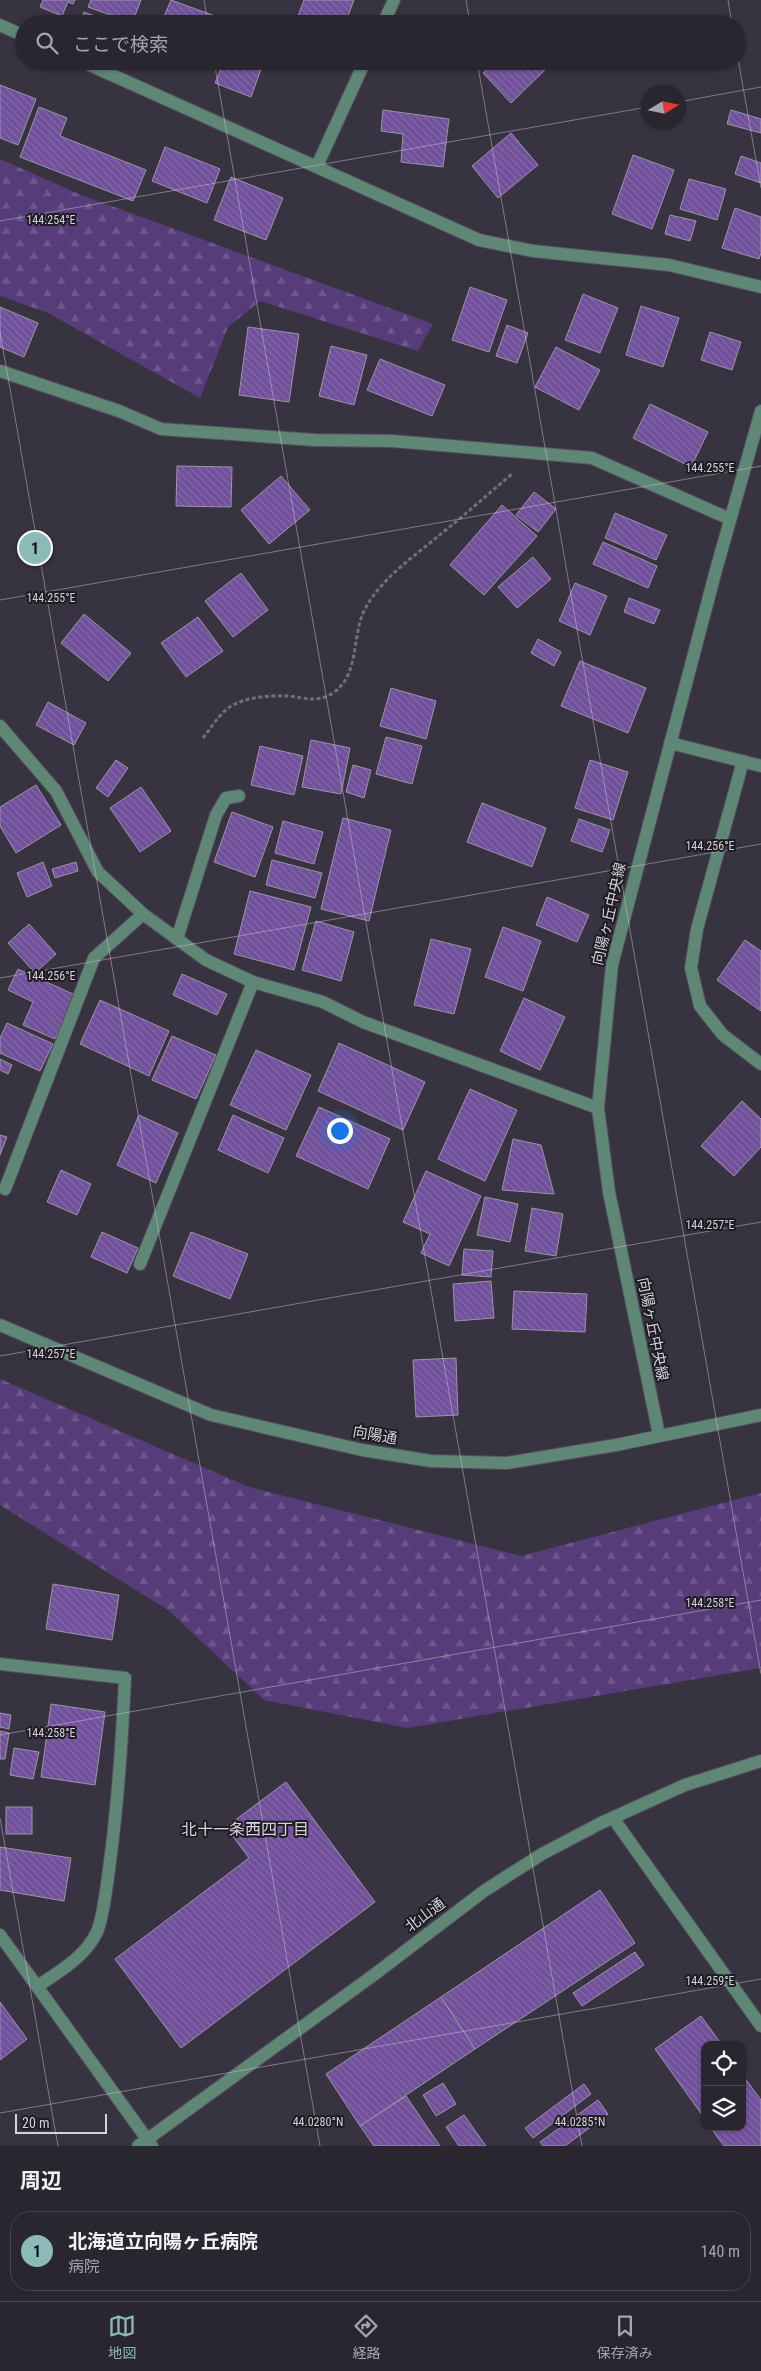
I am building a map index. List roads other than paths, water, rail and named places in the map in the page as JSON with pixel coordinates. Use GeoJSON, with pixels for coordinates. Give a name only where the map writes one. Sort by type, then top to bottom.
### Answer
{"type":"FeatureCollection","features":[{"type":"Feature","properties":{"kind":"street"},"geometry":{"type":"LineString","coordinates":[[387,15],[394,0]]}},
{"type":"Feature","properties":{"kind":"street"},"geometry":{"type":"LineString","coordinates":[[0,25],[15,32]]}},
{"type":"Feature","properties":{"kind":"street"},"geometry":{"type":"LineString","coordinates":[[101,70],[479,240],[533,251],[669,265],[761,287]]}},
{"type":"Feature","properties":{"kind":"street"},"geometry":{"type":"LineString","coordinates":[[317,166],[362,70]]}},
{"type":"Feature","properties":{"kind":"street"},"geometry":{"type":"LineString","coordinates":[[0,371],[119,411],[161,429],[315,440],[393,441],[592,458],[730,519]]}},
{"type":"Feature","properties":{"kind":"street","name":"向陽ヶ丘中央線"},"geometry":{"type":"LineString","coordinates":[[659,1435],[609,1192],[598,1108],[612,965],[730,519],[761,411]]}},
{"type":"Feature","properties":{"kind":"street"},"geometry":{"type":"LineString","coordinates":[[0,726],[56,791],[98,872],[142,914],[206,960],[253,982],[323,1002],[372,1026],[598,1108]]}},
{"type":"Feature","properties":{"kind":"street"},"geometry":{"type":"LineString","coordinates":[[670,743],[761,766]]}},
{"type":"Feature","properties":{"kind":"street"},"geometry":{"type":"LineString","coordinates":[[743,761],[697,929],[691,968],[700,1006],[723,1035],[761,1064]]}},
{"type":"Feature","properties":{"kind":"street"},"geometry":{"type":"LineString","coordinates":[[177,940],[216,815],[226,798],[239,796]]}},
{"type":"Feature","properties":{"kind":"street"},"geometry":{"type":"LineString","coordinates":[[5,1189],[94,958],[142,914]]}},
{"type":"Feature","properties":{"kind":"street"},"geometry":{"type":"LineString","coordinates":[[140,1264],[253,982]]}},
{"type":"Feature","properties":{"kind":"street","name":"向陽通"},"geometry":{"type":"LineString","coordinates":[[0,1325],[211,1415],[362,1450],[431,1461],[507,1463],[616,1445],[761,1415]]}},
{"type":"Feature","properties":{"kind":"street"},"geometry":{"type":"LineString","coordinates":[[0,1664],[125,1678],[115,1824],[97,1932],[81,1955],[38,1986]]}},
{"type":"Feature","properties":{"kind":"street","name":"北山通"},"geometry":{"type":"LineString","coordinates":[[146,2144],[484,1891],[542,1854],[684,1785],[761,1761]]}},
{"type":"Feature","properties":{"kind":"street"},"geometry":{"type":"LineString","coordinates":[[613,1818],[761,2026]]}},
{"type":"Feature","properties":{"kind":"street"},"geometry":{"type":"LineString","coordinates":[[0,1934],[38,1986],[146,2144]]}},
{"type":"Feature","properties":{"kind":"place","name":"北海道立向陽ヶ丘病院"},"geometry":{"type":"Point","coordinates":[35,548]}},
{"type":"Feature","properties":{"kind":"district","name":"北十一条西四丁目"},"geometry":{"type":"Point","coordinates":[245,1829]}}]}
